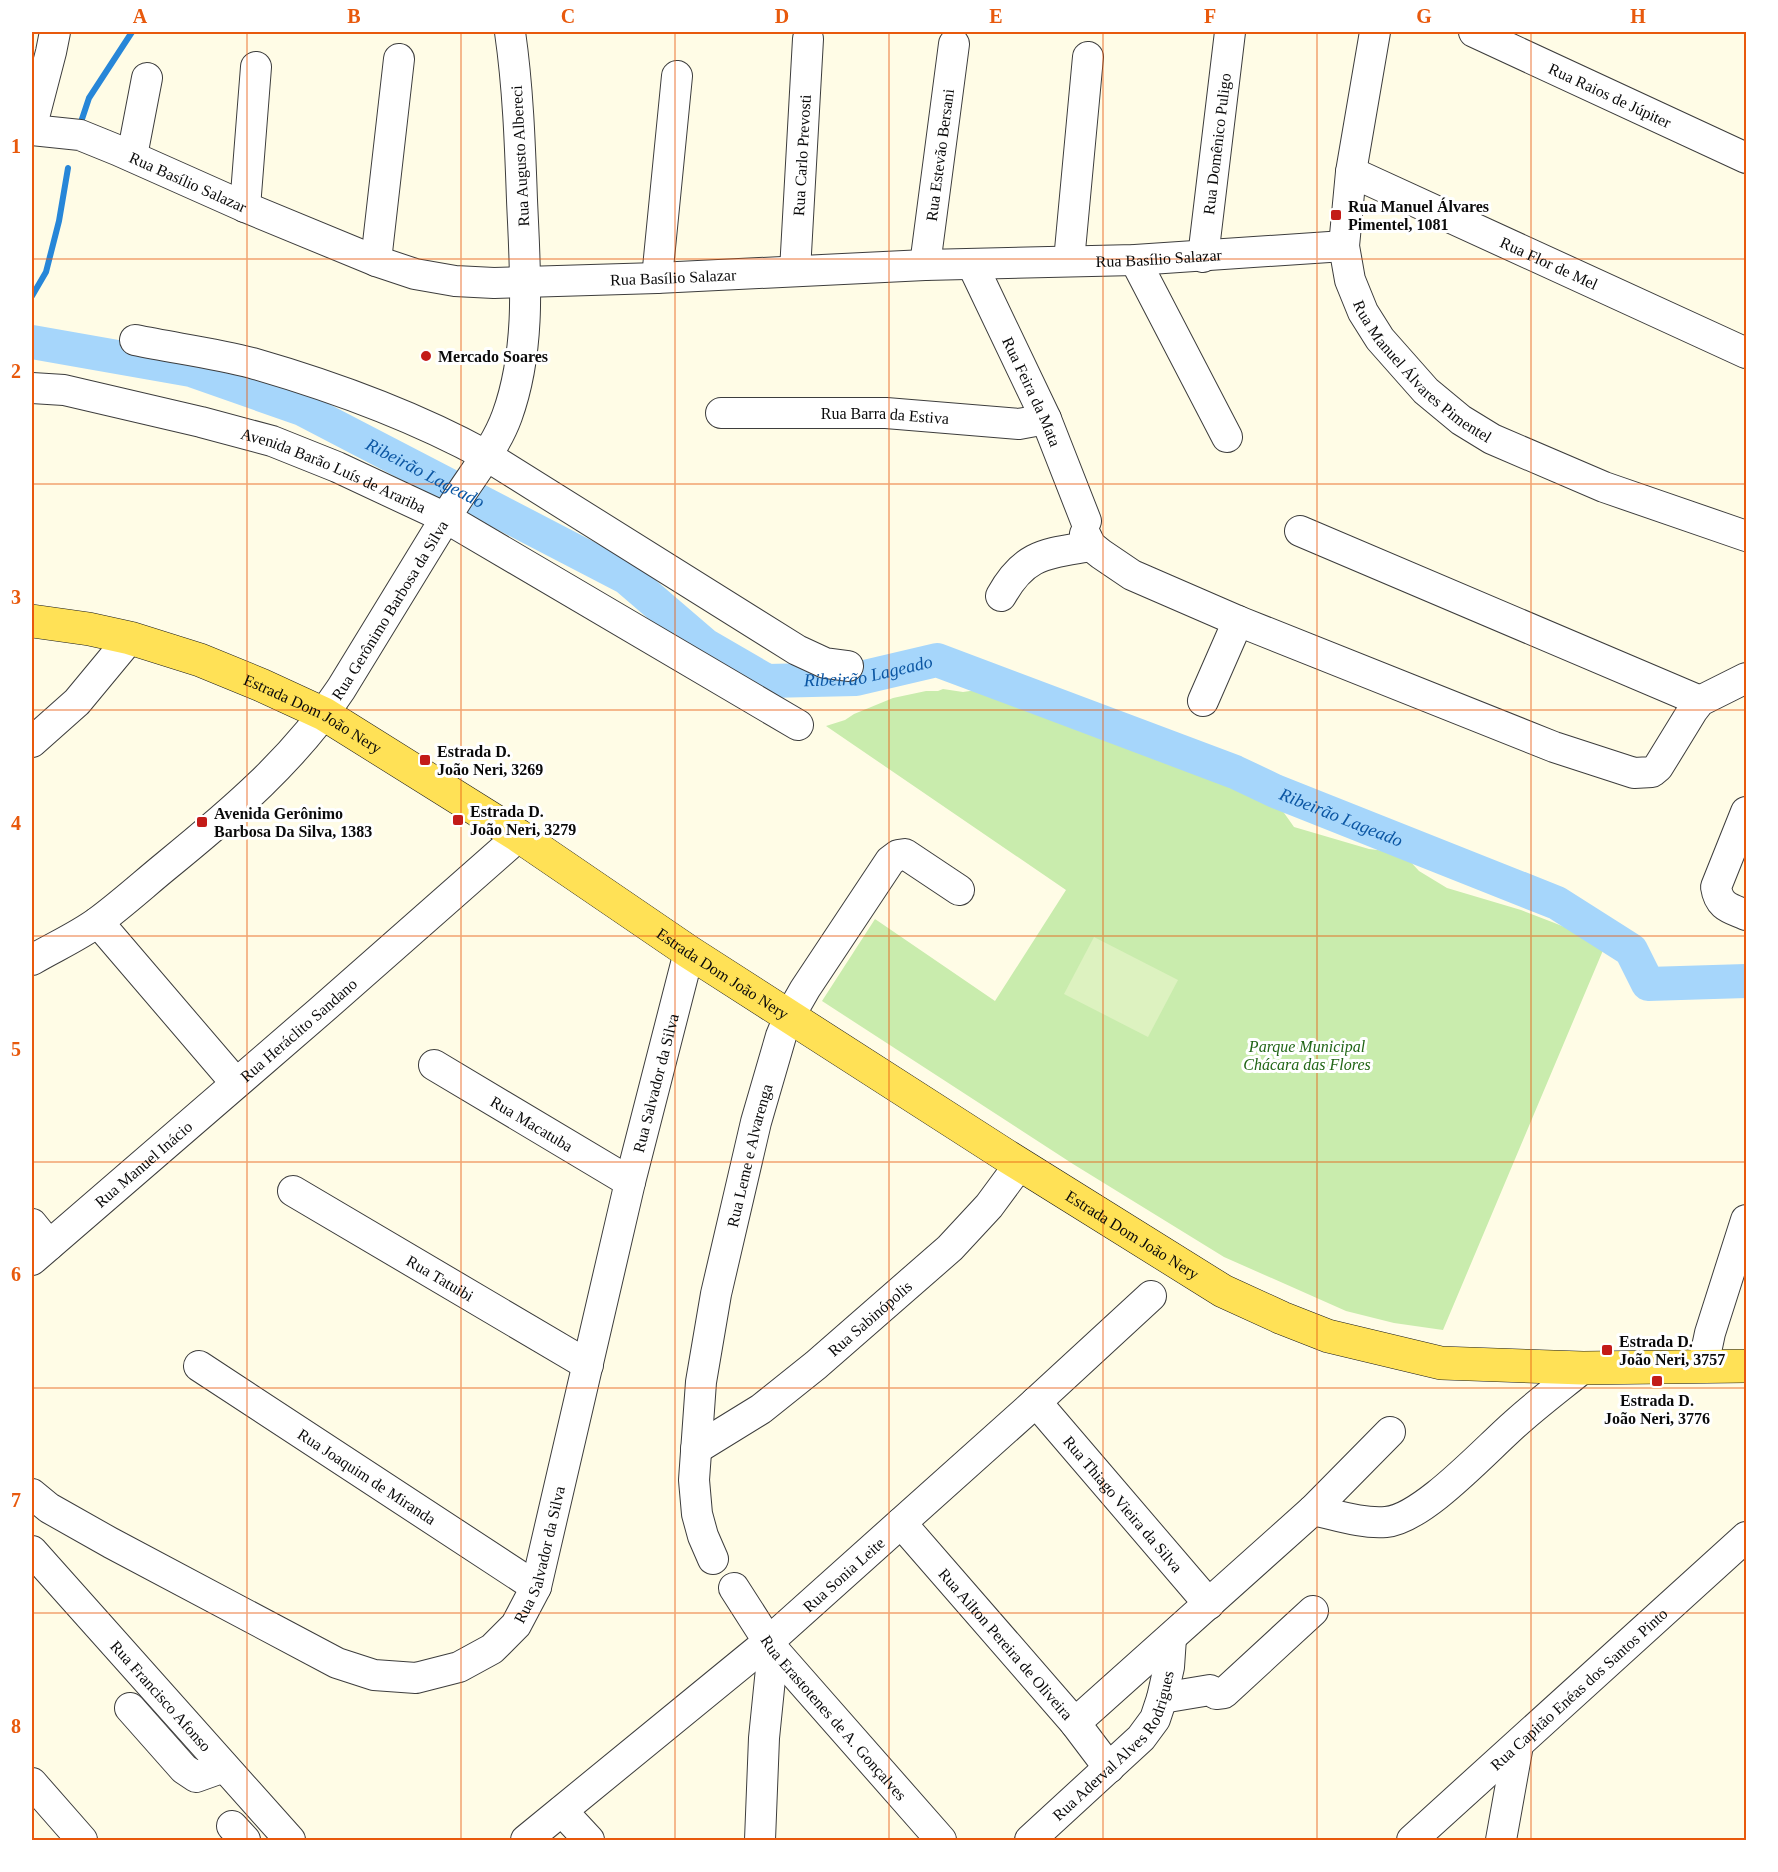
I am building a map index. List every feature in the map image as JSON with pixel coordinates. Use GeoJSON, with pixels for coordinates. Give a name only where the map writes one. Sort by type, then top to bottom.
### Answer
{"type":"FeatureCollection","features":[{"type":"Feature","properties":{"kind":"main road","name":"Estrada Dom João Nery"},"geometry":{"type":"LineString","coordinates":[[32,621],[89,629],[130,638],[200,660],[324,714],[519,836],[689,952],[1020,1164],[1223,1291],[1282,1318],[1328,1336],[1441,1363],[1583,1368],[1705,1357],[1746,1348]]}},
{"type":"Feature","properties":{"kind":"main road","name":"Estrada Dom João Nery"},"geometry":{"type":"LineString","coordinates":[[1404,1353],[1444,1346],[1583,1350],[1705,1357],[1746,1366]]}},
{"type":"Feature","properties":{"kind":"street"},"geometry":{"type":"LineString","coordinates":[[32,125],[55,32]]}},
{"type":"Feature","properties":{"kind":"street","name":"Rua Augusto Albereci"},"geometry":{"type":"LineString","coordinates":[[510,32],[514,61],[526,281]]}},
{"type":"Feature","properties":{"kind":"street","name":"Rua Domênico Puligo"},"geometry":{"type":"LineString","coordinates":[[1203,256],[1230,32]]}},
{"type":"Feature","properties":{"kind":"street","name":"Rua Manuel Álvares Pimentel"},"geometry":{"type":"LineString","coordinates":[[1375,32],[1351,172],[1344,246],[1350,280],[1362,312],[1380,339],[1426,391],[1461,420],[1492,439],[1604,487],[1746,536]]}},
{"type":"Feature","properties":{"kind":"street","name":"Rua Raios de Júpiter"},"geometry":{"type":"LineString","coordinates":[[1474,32],[1746,159]]}},
{"type":"Feature","properties":{"kind":"street","name":"Rua Carlo Prevosti"},"geometry":{"type":"LineString","coordinates":[[795,271],[808,39]]}},
{"type":"Feature","properties":{"kind":"street","name":"Rua Estevão Bersani"},"geometry":{"type":"LineString","coordinates":[[925,265],[954,45]]}},
{"type":"Feature","properties":{"kind":"street"},"geometry":{"type":"LineString","coordinates":[[1069,261],[1088,57]]}},
{"type":"Feature","properties":{"kind":"street"},"geometry":{"type":"LineString","coordinates":[[376,261],[399,60]]}},
{"type":"Feature","properties":{"kind":"street"},"geometry":{"type":"LineString","coordinates":[[245,207],[256,67]]}},
{"type":"Feature","properties":{"kind":"street"},"geometry":{"type":"LineString","coordinates":[[657,278],[677,76]]}},
{"type":"Feature","properties":{"kind":"street"},"geometry":{"type":"LineString","coordinates":[[125,153],[147,78]]}},
{"type":"Feature","properties":{"kind":"street","name":"Rua Basílio Salazar"},"geometry":{"type":"LineString","coordinates":[[32,130],[80,135],[376,261],[415,274],[455,281],[494,283],[657,278],[925,265],[1135,260],[1344,246]]}},
{"type":"Feature","properties":{"kind":"street","name":"Rua Flor de Mel"},"geometry":{"type":"LineString","coordinates":[[1351,172],[1746,353]]}},
{"type":"Feature","properties":{"kind":"street"},"geometry":{"type":"LineString","coordinates":[[1135,260],[1227,437]]}},
{"type":"Feature","properties":{"kind":"street","name":"Rua Feira da Mata"},"geometry":{"type":"LineString","coordinates":[[972,264],[1046,420],[1087,534]]}},
{"type":"Feature","properties":{"kind":"street","name":"Rua Gerônimo Barbosa da Silva"},"geometry":{"type":"LineString","coordinates":[[32,960],[98,922],[230,812],[269,776],[324,714],[450,510],[483,463],[506,418],[518,378],[526,281]]}},
{"type":"Feature","properties":{"kind":"street"},"geometry":{"type":"LineString","coordinates":[[135,340],[250,363],[304,379],[454,438],[483,463],[797,650],[825,663],[848,666]]}},
{"type":"Feature","properties":{"kind":"street","name":"Avenida Barão Luís de Arariba"},"geometry":{"type":"LineString","coordinates":[[32,388],[64,390],[272,441],[450,510],[798,725]]}},
{"type":"Feature","properties":{"kind":"street","name":"Rua Barra da Estiva"},"geometry":{"type":"LineString","coordinates":[[721,413],[886,413],[1019,424],[1046,420]]}},
{"type":"Feature","properties":{"kind":"street"},"geometry":{"type":"LineString","coordinates":[[1300,531],[1700,701]]}},
{"type":"Feature","properties":{"kind":"street"},"geometry":{"type":"LineString","coordinates":[[1001,596],[1010,579],[1025,564],[1087,534],[1114,565],[1132,575],[1238,621],[1554,747],[1634,773],[1652,772],[1658,767],[1700,701],[1746,678]]}},
{"type":"Feature","properties":{"kind":"street"},"geometry":{"type":"LineString","coordinates":[[1203,701],[1238,621]]}},
{"type":"Feature","properties":{"kind":"street"},"geometry":{"type":"LineString","coordinates":[[32,742],[76,702],[130,638]]}},
{"type":"Feature","properties":{"kind":"street"},"geometry":{"type":"LineString","coordinates":[[1746,812],[1716,887],[1718,899],[1728,907],[1746,915]]}},
{"type":"Feature","properties":{"kind":"street","name":"Rua Heráclito Sandano"},"geometry":{"type":"LineString","coordinates":[[98,922],[235,1082],[318,1013],[519,836]]}},
{"type":"Feature","properties":{"kind":"street","name":"Rua Leme e Alvarenga"},"geometry":{"type":"LineString","coordinates":[[713,1559],[697,1514],[694,1480],[701,1382],[716,1294],[756,1122],[781,1036],[805,989],[890,861],[898,855],[905,854],[959,890]]}},
{"type":"Feature","properties":{"kind":"street","name":"Rua Salvador da Silva"},"geometry":{"type":"LineString","coordinates":[[37,1508],[337,1662],[374,1675],[416,1678],[459,1667],[492,1649],[516,1625],[536,1587],[630,1182],[689,952]]}},
{"type":"Feature","properties":{"kind":"street","name":"Rua Macatuba"},"geometry":{"type":"LineString","coordinates":[[434,1065],[630,1182]]}},
{"type":"Feature","properties":{"kind":"street","name":"Rua Manuel Inácio"},"geometry":{"type":"LineString","coordinates":[[37,1243],[235,1082]]}},
{"type":"Feature","properties":{"kind":"street","name":"Rua Sabinópolis"},"geometry":{"type":"LineString","coordinates":[[696,1449],[761,1409],[816,1365],[941,1255],[988,1206],[1020,1164]]}},
{"type":"Feature","properties":{"kind":"street","name":"Rua Tatuibi"},"geometry":{"type":"LineString","coordinates":[[293,1191],[588,1365]]}},
{"type":"Feature","properties":{"kind":"street"},"geometry":{"type":"LineString","coordinates":[[1705,1357],[1710,1333],[1746,1220]]}},
{"type":"Feature","properties":{"kind":"street","name":"Rua Sonia Leite"},"geometry":{"type":"LineString","coordinates":[[526,1840],[770,1645],[900,1523],[1151,1296]]}},
{"type":"Feature","properties":{"kind":"street","name":"Rua Joaquim de Miranda"},"geometry":{"type":"LineString","coordinates":[[199,1366],[536,1587]]}},
{"type":"Feature","properties":{"kind":"street"},"geometry":{"type":"LineString","coordinates":[[1518,1421],[1529,1366]]}},
{"type":"Feature","properties":{"kind":"street"},"geometry":{"type":"LineString","coordinates":[[1313,1510],[1365,1521],[1387,1522],[1406,1517],[1428,1503],[1518,1421],[1583,1368]]}},
{"type":"Feature","properties":{"kind":"street","name":"Rua Thiago Vieira da Silva"},"geometry":{"type":"LineString","coordinates":[[1036,1402],[1209,1604]]}},
{"type":"Feature","properties":{"kind":"street","name":"Rua Aderval Alves Rodrigues"},"geometry":{"type":"LineString","coordinates":[[1075,1723],[1170,1652],[1209,1604],[1313,1510],[1390,1432]]}},
{"type":"Feature","properties":{"kind":"street","name":"Rua Ailton Pereira de Oliveira"},"geometry":{"type":"LineString","coordinates":[[900,1523],[1075,1723],[1109,1768]]}},
{"type":"Feature","properties":{"kind":"street","name":"Rua Capitão Enéas dos Santos Pinto"},"geometry":{"type":"LineString","coordinates":[[1412,1840],[1746,1538]]}},
{"type":"Feature","properties":{"kind":"street","name":"Rua Francisco Afonso"},"geometry":{"type":"LineString","coordinates":[[32,1551],[290,1840]]}},
{"type":"Feature","properties":{"kind":"street","name":"Rua Erastotenes de A. Gonçalves"},"geometry":{"type":"LineString","coordinates":[[734,1588],[770,1645],[941,1840]]}},
{"type":"Feature","properties":{"kind":"street"},"geometry":{"type":"LineString","coordinates":[[1170,1652],[1210,1690],[1216,1694],[1224,1693],[1313,1611]]}},
{"type":"Feature","properties":{"kind":"street"},"geometry":{"type":"LineString","coordinates":[[760,1840],[770,1645]]}},
{"type":"Feature","properties":{"kind":"street","name":"Rua Aderval Alves Rodrigues"},"geometry":{"type":"LineString","coordinates":[[1030,1840],[1141,1738],[1155,1719],[1170,1652]]}},
{"type":"Feature","properties":{"kind":"street"},"geometry":{"type":"LineString","coordinates":[[1161,1698],[1210,1690]]}},
{"type":"Feature","properties":{"kind":"street"},"geometry":{"type":"LineString","coordinates":[[130,1708],[183,1769],[196,1777],[224,1767]]}},
{"type":"Feature","properties":{"kind":"street"},"geometry":{"type":"LineString","coordinates":[[1501,1840],[1518,1745]]}},
{"type":"Feature","properties":{"kind":"street"},"geometry":{"type":"LineString","coordinates":[[32,1783],[82,1840]]}},
{"type":"Feature","properties":{"kind":"street"},"geometry":{"type":"LineString","coordinates":[[562,1811],[589,1840]]}},
{"type":"Feature","properties":{"kind":"green space","name":"Parque Municipal Chácara das Flores"},"geometry":{"type":"Polygon","coordinates":[[[943,689],[963,692],[984,689],[1003,693],[1033,703],[1065,721],[1098,734],[1105,734],[1121,745],[1145,751],[1190,769],[1229,772],[1255,789],[1276,792],[1282,810],[1294,827],[1369,849],[1394,852],[1408,859],[1419,871],[1447,888],[1521,910],[1582,934],[1604,948],[1443,1330],[1394,1323],[1346,1311],[1224,1257],[1073,1164],[822,1001],[875,919],[995,1001],[1066,890],[826,726],[893,698],[943,689]]]}},
{"type":"Feature","properties":{"kind":"green space"},"geometry":{"type":"Polygon","coordinates":[[[1094,937],[1178,980],[1148,1037],[1064,994],[1094,937]]]}},
{"type":"Feature","properties":{"kind":"waterway"},"geometry":{"type":"LineString","coordinates":[[79,128],[89,98],[132,32]]}},
{"type":"Feature","properties":{"kind":"waterway"},"geometry":{"type":"LineString","coordinates":[[32,296],[46,272],[59,221],[68,168]]}},
{"type":"Feature","properties":{"kind":"waterway","name":"Ribeirão Lageado"},"geometry":{"type":"LineString","coordinates":[[32,342],[191,370],[302,409],[627,578],[705,645],[767,681],[856,679],[937,660],[1235,772],[1275,791],[1557,903],[1631,950],[1648,984],[1746,981]]}},
{"type":"Feature","properties":{"kind":"place","name":"Rua Manuel Álvares Pimentel, 1081"},"geometry":{"type":"Point","coordinates":[1336,215]}},
{"type":"Feature","properties":{"kind":"place","name":"Mercado Soares"},"geometry":{"type":"Point","coordinates":[426,356]}},
{"type":"Feature","properties":{"kind":"place","name":"Estrada D. João Neri, 3269"},"geometry":{"type":"Point","coordinates":[425,760]}},
{"type":"Feature","properties":{"kind":"place","name":"Estrada D. João Neri, 3279"},"geometry":{"type":"Point","coordinates":[458,820]}},
{"type":"Feature","properties":{"kind":"place","name":"Avenida Gerônimo Barbosa Da Silva, 1383"},"geometry":{"type":"Point","coordinates":[202,822]}},
{"type":"Feature","properties":{"kind":"place","name":"Estrada D. João Neri, 3757"},"geometry":{"type":"Point","coordinates":[1607,1350]}},
{"type":"Feature","properties":{"kind":"place","name":"Estrada D. João Neri, 3776"},"geometry":{"type":"Point","coordinates":[1657,1381]}}]}
